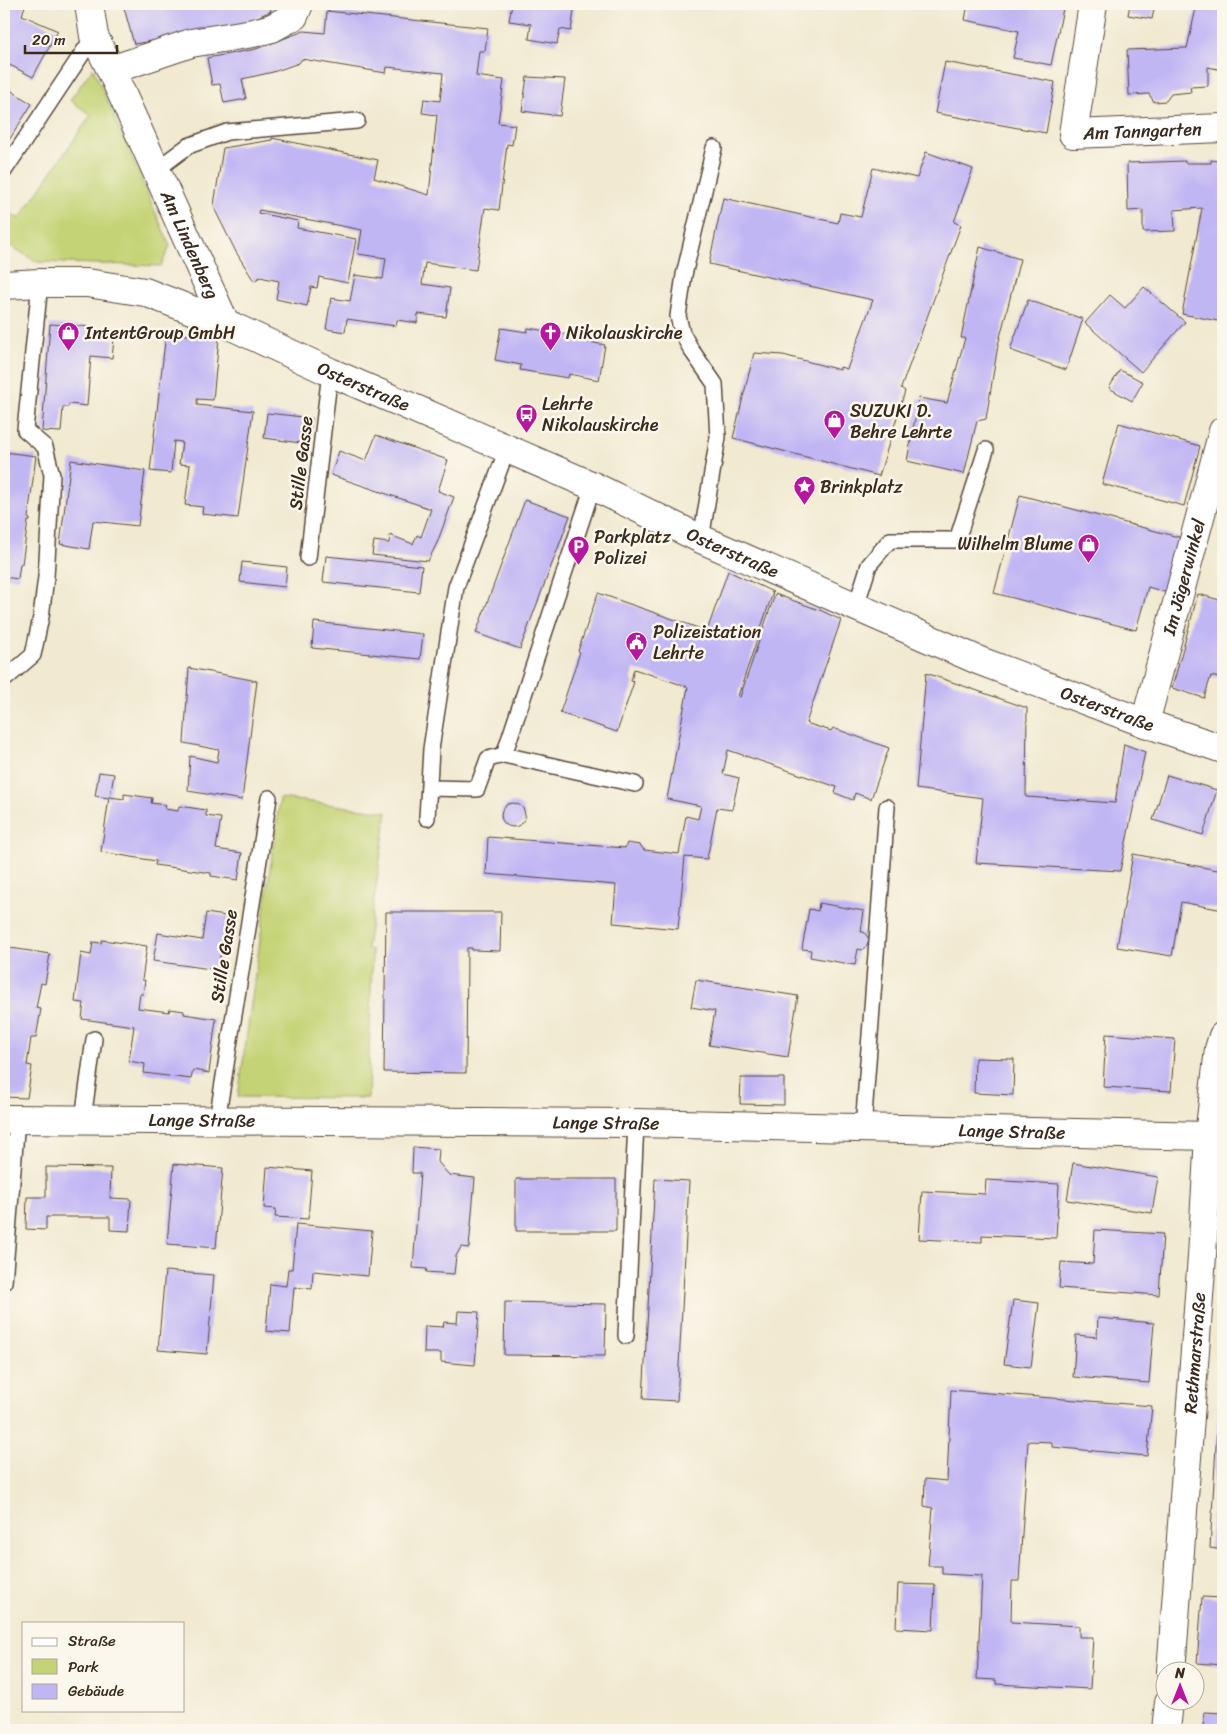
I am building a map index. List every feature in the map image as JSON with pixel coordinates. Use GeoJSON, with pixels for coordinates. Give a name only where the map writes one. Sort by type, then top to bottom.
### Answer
{"type":"FeatureCollection","features":[{"type":"Feature","properties":{"kind":"street","name":"Am Lindenberg"},"geometry":{"type":"LineString","coordinates":[[89,4],[94,36],[225,322]]}},
{"type":"Feature","properties":{"kind":"street"},"geometry":{"type":"LineString","coordinates":[[111,70],[191,43],[253,34],[272,28],[294,16],[299,4]]}},
{"type":"Feature","properties":{"kind":"street","name":"Am Tanngarten"},"geometry":{"type":"LineString","coordinates":[[1093,4],[1073,134],[1223,128]]}},
{"type":"Feature","properties":{"kind":"street","name":"Am Lindenberg"},"geometry":{"type":"LineString","coordinates":[[4,285],[40,282],[87,282],[145,292],[225,322]]}},
{"type":"Feature","properties":{"kind":"street","name":"Osterstraße"},"geometry":{"type":"LineString","coordinates":[[225,322],[330,372],[593,486],[701,539],[980,661],[1145,723],[1223,749]]}},
{"type":"Feature","properties":{"kind":"street","name":"Im Jägerwinkel"},"geometry":{"type":"LineString","coordinates":[[1145,723],[1223,431]]}},
{"type":"Feature","properties":{"kind":"street","name":"Rethmarstraße"},"geometry":{"type":"LineString","coordinates":[[1172,1662],[1209,1136],[1219,1049],[1223,1036]]}},
{"type":"Feature","properties":{"kind":"street","name":"Lange Straße"},"geometry":{"type":"LineString","coordinates":[[10,1119],[636,1123],[1209,1136]]}},
{"type":"Feature","properties":{"kind":"street"},"geometry":{"type":"LineString","coordinates":[[1166,1730],[1168,1712]]}},
{"type":"Feature","properties":{"kind":"lane"},"geometry":{"type":"LineString","coordinates":[[4,171],[94,36]]}},
{"type":"Feature","properties":{"kind":"lane"},"geometry":{"type":"LineString","coordinates":[[156,170],[188,146],[227,132],[357,121]]}},
{"type":"Feature","properties":{"kind":"lane"},"geometry":{"type":"LineString","coordinates":[[701,539],[718,437],[715,384],[682,333],[678,316],[684,275],[714,148]]}},
{"type":"Feature","properties":{"kind":"lane"},"geometry":{"type":"LineString","coordinates":[[4,680],[33,655],[41,617],[46,577],[52,475],[45,446],[25,430],[40,282]]}},
{"type":"Feature","properties":{"kind":"lane","name":"Stille Gasse"},"geometry":{"type":"LineString","coordinates":[[308,558],[330,372]]}},
{"type":"Feature","properties":{"kind":"lane"},"geometry":{"type":"LineString","coordinates":[[427,818],[431,749],[456,588],[507,449]]}},
{"type":"Feature","properties":{"kind":"lane"},"geometry":{"type":"LineString","coordinates":[[856,606],[869,565],[890,540],[957,540],[986,450]]}},
{"type":"Feature","properties":{"kind":"lane"},"geometry":{"type":"LineString","coordinates":[[504,754],[593,486]]}},
{"type":"Feature","properties":{"kind":"lane"},"geometry":{"type":"LineString","coordinates":[[428,788],[476,789],[488,759],[504,754],[635,784]]}},
{"type":"Feature","properties":{"kind":"lane","name":"Stille Gasse"},"geometry":{"type":"LineString","coordinates":[[217,1120],[269,798]]}},
{"type":"Feature","properties":{"kind":"lane"},"geometry":{"type":"LineString","coordinates":[[863,1129],[886,807]]}},
{"type":"Feature","properties":{"kind":"lane"},"geometry":{"type":"LineString","coordinates":[[84,1119],[94,1039]]}},
{"type":"Feature","properties":{"kind":"lane"},"geometry":{"type":"LineString","coordinates":[[4,1282],[10,1119]]}},
{"type":"Feature","properties":{"kind":"lane"},"geometry":{"type":"LineString","coordinates":[[626,1336],[636,1123]]}},
{"type":"Feature","properties":{"kind":"green space"},"geometry":{"type":"Polygon","coordinates":[[[93,68],[170,246],[161,266],[37,262],[4,242],[4,208],[19,219],[91,115],[70,100],[93,68]]]}},
{"type":"Feature","properties":{"kind":"green space"},"geometry":{"type":"Polygon","coordinates":[[[280,798],[387,812],[367,949],[372,950],[368,1098],[238,1097],[280,798]]]}},
{"type":"Feature","properties":{"kind":"building"},"geometry":{"type":"Polygon","coordinates":[[[4,4],[25,6],[22,15],[58,31],[33,77],[4,62],[4,4]]]}},
{"type":"Feature","properties":{"kind":"building"},"geometry":{"type":"Polygon","coordinates":[[[123,4],[270,4],[271,11],[235,27],[134,44],[123,4]]]}},
{"type":"Feature","properties":{"kind":"building"},"geometry":{"type":"Polygon","coordinates":[[[512,4],[575,4],[571,31],[560,29],[557,44],[529,39],[531,24],[509,21],[512,4]]]}},
{"type":"Feature","properties":{"kind":"building"},"geometry":{"type":"Polygon","coordinates":[[[968,4],[1064,4],[1051,65],[1013,58],[1019,31],[965,20],[968,4]]]}},
{"type":"Feature","properties":{"kind":"building"},"geometry":{"type":"Polygon","coordinates":[[[1130,4],[1155,4],[1152,19],[1128,15],[1130,4]]]}},
{"type":"Feature","properties":{"kind":"building"},"geometry":{"type":"Polygon","coordinates":[[[1197,4],[1223,4],[1223,70],[1208,67],[1208,86],[1190,87],[1191,92],[1171,94],[1166,101],[1154,102],[1149,94],[1129,95],[1127,50],[1187,48],[1197,4]]]}},
{"type":"Feature","properties":{"kind":"building"},"geometry":{"type":"Polygon","coordinates":[[[327,11],[488,28],[485,51],[479,51],[476,76],[504,80],[498,123],[515,125],[512,145],[507,144],[499,210],[485,208],[476,270],[425,263],[422,284],[450,288],[446,317],[418,314],[417,323],[397,320],[396,326],[347,319],[345,332],[326,329],[331,298],[350,301],[355,275],[383,279],[386,258],[358,254],[362,230],[259,210],[258,213],[298,221],[297,228],[356,239],[348,283],[319,277],[317,288],[311,287],[307,306],[276,299],[279,281],[260,277],[254,281],[236,252],[216,212],[214,205],[223,148],[272,140],[272,138],[378,160],[374,178],[429,195],[437,115],[422,113],[424,99],[440,101],[443,73],[387,67],[386,73],[302,59],[299,63],[273,72],[242,79],[246,99],[224,103],[220,84],[212,85],[207,58],[256,49],[304,31],[325,33],[327,11]]]}},
{"type":"Feature","properties":{"kind":"building"},"geometry":{"type":"Polygon","coordinates":[[[945,62],[1055,82],[1046,133],[935,113],[945,62]]]}},
{"type":"Feature","properties":{"kind":"building"},"geometry":{"type":"Polygon","coordinates":[[[527,77],[565,79],[560,116],[522,111],[527,77]]]}},
{"type":"Feature","properties":{"kind":"building"},"geometry":{"type":"Polygon","coordinates":[[[4,86],[32,104],[4,148],[4,86]]]}},
{"type":"Feature","properties":{"kind":"building"},"geometry":{"type":"Polygon","coordinates":[[[926,152],[973,169],[954,222],[961,225],[901,388],[905,391],[879,476],[733,438],[754,353],[783,355],[840,370],[840,367],[847,369],[873,300],[709,264],[723,198],[838,223],[840,213],[861,217],[873,168],[917,178],[926,152]]]}},
{"type":"Feature","properties":{"kind":"building"},"geometry":{"type":"Polygon","coordinates":[[[1211,160],[1223,162],[1223,322],[1182,314],[1202,208],[1174,210],[1175,231],[1143,232],[1143,210],[1128,211],[1127,163],[1185,161],[1185,163],[1211,163],[1211,160]]]}},
{"type":"Feature","properties":{"kind":"building"},"geometry":{"type":"Polygon","coordinates":[[[980,247],[1020,259],[998,345],[986,419],[977,421],[964,474],[907,461],[919,398],[947,403],[965,338],[961,338],[980,247]]]}},
{"type":"Feature","properties":{"kind":"building"},"geometry":{"type":"Polygon","coordinates":[[[1144,287],[1185,322],[1141,372],[1085,323],[1110,295],[1125,308],[1144,287]]]}},
{"type":"Feature","properties":{"kind":"building"},"geometry":{"type":"Polygon","coordinates":[[[1028,300],[1083,319],[1066,370],[1010,350],[1028,300]]]}},
{"type":"Feature","properties":{"kind":"building"},"geometry":{"type":"Polygon","coordinates":[[[50,324],[93,327],[93,332],[101,332],[101,338],[114,339],[112,358],[91,356],[87,406],[69,404],[68,407],[63,407],[61,432],[42,431],[50,324]]]}},
{"type":"Feature","properties":{"kind":"building","name":"Nikolauskirche"},"geometry":{"type":"Polygon","coordinates":[[[501,328],[527,332],[528,328],[576,336],[575,339],[605,345],[599,380],[569,374],[568,378],[520,370],[521,365],[495,360],[501,328]]]}},
{"type":"Feature","properties":{"kind":"building"},"geometry":{"type":"Polygon","coordinates":[[[166,333],[219,338],[213,400],[197,399],[197,405],[253,411],[238,518],[202,514],[203,507],[185,505],[190,465],[179,464],[182,442],[174,441],[171,473],[150,471],[166,333]]]}},
{"type":"Feature","properties":{"kind":"building"},"geometry":{"type":"Polygon","coordinates":[[[1120,370],[1143,382],[1132,401],[1109,388],[1120,370]]]}},
{"type":"Feature","properties":{"kind":"building"},"geometry":{"type":"Polygon","coordinates":[[[267,413],[312,418],[308,444],[264,438],[267,413]]]}},
{"type":"Feature","properties":{"kind":"building"},"geometry":{"type":"Polygon","coordinates":[[[1119,423],[1200,446],[1184,506],[1102,484],[1119,423]]]}},
{"type":"Feature","properties":{"kind":"building"},"geometry":{"type":"Polygon","coordinates":[[[376,435],[448,460],[438,491],[454,497],[437,543],[428,561],[372,555],[374,541],[389,543],[390,535],[413,544],[417,535],[421,537],[431,509],[331,475],[339,451],[366,461],[376,435]]]}},
{"type":"Feature","properties":{"kind":"building"},"geometry":{"type":"Polygon","coordinates":[[[4,452],[36,456],[28,518],[30,521],[28,521],[18,579],[4,577],[4,452]]]}},
{"type":"Feature","properties":{"kind":"building"},"geometry":{"type":"Polygon","coordinates":[[[71,460],[145,471],[138,526],[93,521],[89,549],[60,544],[71,460]]]}},
{"type":"Feature","properties":{"kind":"building"},"geometry":{"type":"Polygon","coordinates":[[[1020,495],[1182,538],[1168,593],[1148,587],[1136,630],[994,593],[1020,495]]]}},
{"type":"Feature","properties":{"kind":"building"},"geometry":{"type":"Polygon","coordinates":[[[525,500],[570,516],[520,649],[476,633],[525,500]]]}},
{"type":"Feature","properties":{"kind":"building"},"geometry":{"type":"Polygon","coordinates":[[[326,556],[422,566],[419,592],[323,582],[326,556]]]}},
{"type":"Feature","properties":{"kind":"building"},"geometry":{"type":"Polygon","coordinates":[[[242,562],[287,567],[285,587],[240,582],[242,562]]]}},
{"type":"Feature","properties":{"kind":"building"},"geometry":{"type":"Polygon","coordinates":[[[728,571],[773,592],[738,696],[740,697],[775,594],[841,620],[806,723],[831,731],[833,728],[889,748],[871,799],[855,793],[853,800],[835,793],[837,787],[728,750],[723,774],[739,778],[732,810],[717,808],[707,859],[685,857],[678,929],[613,923],[616,885],[486,874],[488,837],[625,848],[627,843],[640,845],[644,850],[679,854],[686,816],[698,819],[701,806],[667,799],[688,687],[634,669],[631,681],[634,682],[617,732],[560,713],[580,652],[578,651],[598,593],[707,631],[728,571]]]}},
{"type":"Feature","properties":{"kind":"building"},"geometry":{"type":"Polygon","coordinates":[[[1198,594],[1223,601],[1223,679],[1211,676],[1204,698],[1172,688],[1198,594]]]}},
{"type":"Feature","properties":{"kind":"building"},"geometry":{"type":"Polygon","coordinates":[[[314,622],[423,634],[420,659],[312,648],[314,622]]]}},
{"type":"Feature","properties":{"kind":"building"},"geometry":{"type":"Polygon","coordinates":[[[189,668],[257,681],[242,800],[188,791],[190,756],[217,762],[219,750],[184,743],[189,668]]]}},
{"type":"Feature","properties":{"kind":"building"},"geometry":{"type":"Polygon","coordinates":[[[926,673],[1027,708],[1026,797],[1115,803],[1124,744],[1145,752],[1120,871],[976,863],[983,798],[916,789],[926,673]]]}},
{"type":"Feature","properties":{"kind":"building"},"geometry":{"type":"Polygon","coordinates":[[[99,772],[114,774],[110,797],[124,799],[124,794],[152,798],[151,803],[166,805],[165,809],[178,811],[179,806],[206,810],[206,816],[221,818],[216,849],[242,853],[238,880],[211,876],[211,873],[155,865],[156,861],[101,852],[109,798],[95,796],[99,772]]]}},
{"type":"Feature","properties":{"kind":"building"},"geometry":{"type":"Polygon","coordinates":[[[1167,775],[1217,790],[1203,835],[1153,820],[1167,775]]]}},
{"type":"Feature","properties":{"kind":"building"},"geometry":{"type":"Polygon","coordinates":[[[513,803],[522,806],[525,815],[522,824],[513,827],[504,824],[501,815],[504,806],[513,803]]]}},
{"type":"Feature","properties":{"kind":"building"},"geometry":{"type":"Polygon","coordinates":[[[1133,854],[1223,871],[1223,910],[1181,902],[1172,956],[1117,947],[1133,854]]]}},
{"type":"Feature","properties":{"kind":"building"},"geometry":{"type":"Polygon","coordinates":[[[819,903],[864,911],[861,932],[864,932],[869,939],[867,945],[862,950],[858,949],[855,965],[810,957],[811,950],[802,949],[809,909],[818,911],[819,903]]]}},
{"type":"Feature","properties":{"kind":"building"},"geometry":{"type":"Polygon","coordinates":[[[386,912],[501,912],[500,951],[472,950],[472,948],[467,948],[466,1073],[384,1072],[386,912]]]}},
{"type":"Feature","properties":{"kind":"building"},"geometry":{"type":"Polygon","coordinates":[[[206,913],[232,917],[228,945],[222,944],[218,970],[153,961],[158,933],[202,940],[206,913]]]}},
{"type":"Feature","properties":{"kind":"building"},"geometry":{"type":"Polygon","coordinates":[[[102,940],[147,946],[142,980],[145,980],[143,994],[140,994],[138,1008],[169,1012],[170,1009],[184,1011],[184,1014],[216,1019],[209,1073],[193,1070],[191,1079],[144,1073],[145,1064],[129,1061],[134,1026],[82,1019],[84,1003],[75,1002],[81,953],[91,955],[93,942],[101,943],[102,940]]]}},
{"type":"Feature","properties":{"kind":"building"},"geometry":{"type":"Polygon","coordinates":[[[4,947],[50,954],[45,984],[41,983],[36,1008],[41,1009],[36,1038],[31,1038],[27,1065],[32,1066],[27,1098],[4,1097],[4,1072],[6,1073],[7,1062],[4,1061],[4,947]]]}},
{"type":"Feature","properties":{"kind":"building"},"geometry":{"type":"Polygon","coordinates":[[[696,980],[798,996],[788,1057],[709,1045],[715,1011],[691,1007],[696,980]]]}},
{"type":"Feature","properties":{"kind":"building"},"geometry":{"type":"Polygon","coordinates":[[[1106,1034],[1175,1039],[1171,1091],[1103,1087],[1106,1034]]]}},
{"type":"Feature","properties":{"kind":"building"},"geometry":{"type":"Polygon","coordinates":[[[975,1058],[1014,1059],[1013,1095],[974,1093],[975,1058]]]}},
{"type":"Feature","properties":{"kind":"building"},"geometry":{"type":"Polygon","coordinates":[[[741,1078],[784,1078],[784,1105],[740,1104],[741,1078]]]}},
{"type":"Feature","properties":{"kind":"building"},"geometry":{"type":"Polygon","coordinates":[[[413,1147],[439,1149],[438,1162],[449,1175],[475,1178],[469,1248],[461,1247],[456,1256],[454,1274],[426,1272],[427,1269],[413,1268],[420,1173],[412,1173],[413,1147]]]}},
{"type":"Feature","properties":{"kind":"building"},"geometry":{"type":"Polygon","coordinates":[[[1073,1163],[1158,1177],[1152,1213],[1067,1200],[1073,1163]]]}},
{"type":"Feature","properties":{"kind":"building"},"geometry":{"type":"Polygon","coordinates":[[[174,1164],[223,1168],[216,1248],[167,1244],[174,1164]]]}},
{"type":"Feature","properties":{"kind":"building"},"geometry":{"type":"Polygon","coordinates":[[[46,1167],[111,1168],[110,1198],[131,1199],[129,1231],[110,1230],[110,1217],[46,1217],[46,1230],[26,1229],[27,1197],[46,1197],[46,1167]]]}},
{"type":"Feature","properties":{"kind":"building"},"geometry":{"type":"Polygon","coordinates":[[[267,1167],[312,1171],[308,1219],[275,1217],[276,1209],[264,1208],[267,1167]]]}},
{"type":"Feature","properties":{"kind":"building"},"geometry":{"type":"Polygon","coordinates":[[[516,1179],[616,1179],[616,1231],[516,1231],[516,1179]]]}},
{"type":"Feature","properties":{"kind":"building"},"geometry":{"type":"Polygon","coordinates":[[[655,1179],[689,1181],[677,1401],[643,1399],[655,1179]]]}},
{"type":"Feature","properties":{"kind":"building"},"geometry":{"type":"Polygon","coordinates":[[[986,1180],[1059,1184],[1056,1238],[982,1235],[982,1242],[919,1239],[922,1191],[985,1194],[986,1180]]]}},
{"type":"Feature","properties":{"kind":"building"},"geometry":{"type":"Polygon","coordinates":[[[296,1224],[372,1231],[368,1276],[313,1271],[312,1289],[294,1287],[290,1333],[266,1331],[270,1284],[286,1286],[288,1269],[292,1269],[296,1224]]]}},
{"type":"Feature","properties":{"kind":"building"},"geometry":{"type":"Polygon","coordinates":[[[1095,1230],[1163,1234],[1159,1295],[1059,1288],[1061,1262],[1093,1264],[1095,1230]]]}},
{"type":"Feature","properties":{"kind":"building"},"geometry":{"type":"Polygon","coordinates":[[[165,1271],[214,1275],[207,1354],[158,1350],[165,1271]]]}},
{"type":"Feature","properties":{"kind":"building"},"geometry":{"type":"Polygon","coordinates":[[[1013,1300],[1039,1303],[1031,1367],[1004,1364],[1013,1300]]]}},
{"type":"Feature","properties":{"kind":"building"},"geometry":{"type":"Polygon","coordinates":[[[505,1302],[606,1304],[605,1356],[504,1355],[505,1302]]]}},
{"type":"Feature","properties":{"kind":"building"},"geometry":{"type":"Polygon","coordinates":[[[458,1311],[479,1312],[475,1365],[441,1362],[441,1353],[424,1353],[425,1326],[443,1327],[444,1322],[457,1323],[458,1311]]]}},
{"type":"Feature","properties":{"kind":"building"},"geometry":{"type":"Polygon","coordinates":[[[1098,1318],[1154,1323],[1149,1383],[1073,1377],[1076,1335],[1097,1337],[1098,1318]]]}},
{"type":"Feature","properties":{"kind":"building"},"geometry":{"type":"Polygon","coordinates":[[[1221,1362],[1223,1362],[1223,1550],[1210,1548],[1221,1362]]]}},
{"type":"Feature","properties":{"kind":"building"},"geometry":{"type":"Polygon","coordinates":[[[951,1390],[1152,1406],[1147,1456],[1052,1447],[1052,1442],[1028,1441],[1019,1581],[1012,1581],[1011,1622],[1079,1626],[1079,1637],[1093,1637],[1090,1689],[996,1684],[996,1680],[977,1679],[982,1576],[942,1574],[942,1566],[928,1566],[933,1508],[924,1506],[925,1479],[947,1481],[951,1390]]]}},
{"type":"Feature","properties":{"kind":"building"},"geometry":{"type":"Polygon","coordinates":[[[898,1584],[935,1585],[933,1630],[896,1628],[898,1584]]]}},
{"type":"Feature","properties":{"kind":"building"},"geometry":{"type":"Polygon","coordinates":[[[1202,1597],[1223,1598],[1223,1665],[1197,1662],[1202,1597]]]}},
{"type":"Feature","properties":{"kind":"building"},"geometry":{"type":"Polygon","coordinates":[[[1204,1712],[1223,1713],[1223,1730],[1203,1730],[1204,1712]]]}},
{"type":"Feature","properties":{"kind":"place","name":"IntentGroup GmbH"},"geometry":{"type":"Point","coordinates":[69,352]}},
{"type":"Feature","properties":{"kind":"place","name":"Nikolauskirche"},"geometry":{"type":"Point","coordinates":[550,352]}},
{"type":"Feature","properties":{"kind":"place","name":"Lehrte Nikolauskirche"},"geometry":{"type":"Point","coordinates":[526,433]}},
{"type":"Feature","properties":{"kind":"place","name":"SUZUKI D. Behre Lehrte"},"geometry":{"type":"Point","coordinates":[834,440]}},
{"type":"Feature","properties":{"kind":"place","name":"Brinkplatz"},"geometry":{"type":"Point","coordinates":[804,506]}},
{"type":"Feature","properties":{"kind":"place","name":"Wilhelm Blume"},"geometry":{"type":"Point","coordinates":[1089,563]}},
{"type":"Feature","properties":{"kind":"place","name":"Parkplatz Polizei"},"geometry":{"type":"Point","coordinates":[578,566]}},
{"type":"Feature","properties":{"kind":"place","name":"Polizeistation Lehrte"},"geometry":{"type":"Point","coordinates":[637,661]}}]}
